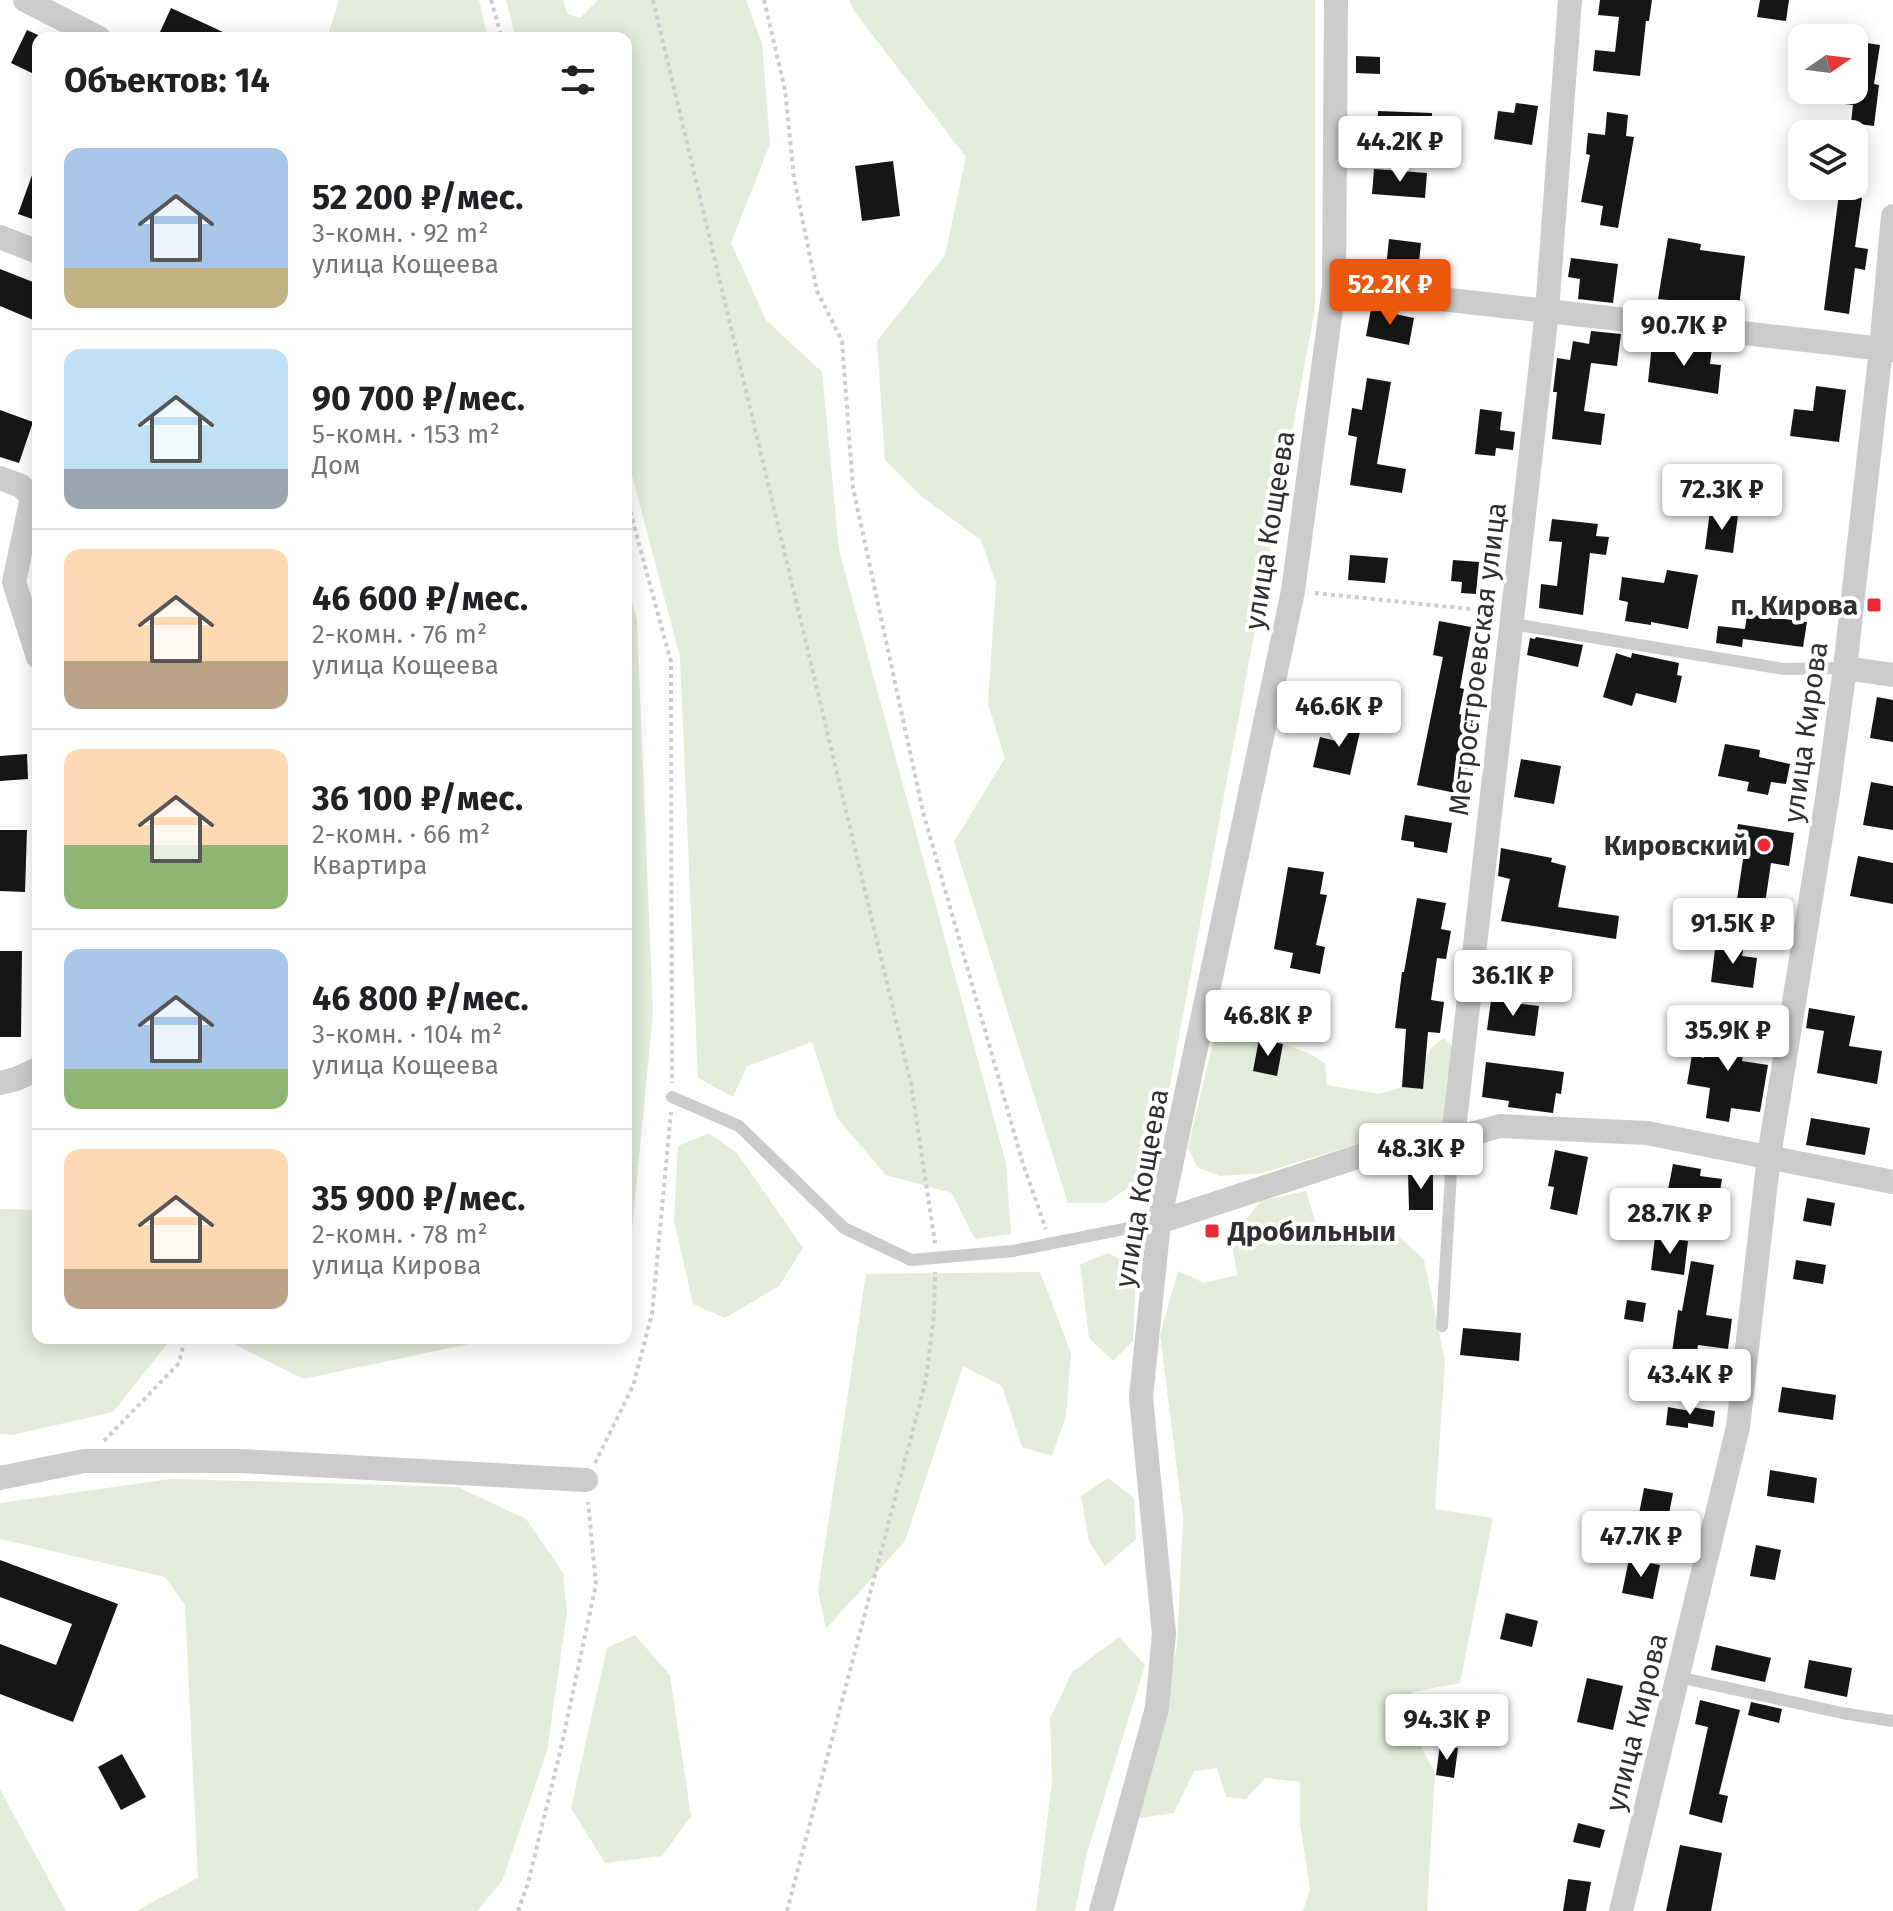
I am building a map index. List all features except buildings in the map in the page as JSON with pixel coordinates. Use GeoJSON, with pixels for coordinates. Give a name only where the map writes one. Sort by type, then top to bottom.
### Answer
{"type":"FeatureCollection","features":[{"type":"Feature","properties":{"kind":"street"},"geometry":{"type":"LineString","coordinates":[[25,0],[87,32]]}},
{"type":"Feature","properties":{"kind":"street","name":"улица Кощеева"},"geometry":{"type":"LineString","coordinates":[[1101,1911],[1157,1708],[1164,1634],[1141,1397],[1159,1222],[1293,591],[1334,287],[1336,0]]}},
{"type":"Feature","properties":{"kind":"street","name":"Метростроевская улица"},"geometry":{"type":"LineString","coordinates":[[1453,1139],[1547,311],[1570,0]]}},
{"type":"Feature","properties":{"kind":"street","name":"улица Кирова"},"geometry":{"type":"LineString","coordinates":[[1621,1911],[1738,1427],[1769,1156],[1828,793],[1887,350],[1893,216]]}},
{"type":"Feature","properties":{"kind":"street"},"geometry":{"type":"LineString","coordinates":[[0,237],[32,250]]}},
{"type":"Feature","properties":{"kind":"street"},"geometry":{"type":"LineString","coordinates":[[1334,287],[1887,350]]}},
{"type":"Feature","properties":{"kind":"street"},"geometry":{"type":"LineString","coordinates":[[0,478],[21,486],[32,497],[14,582],[32,638]]}},
{"type":"Feature","properties":{"kind":"street"},"geometry":{"type":"LineString","coordinates":[[1845,668],[1893,675]]}},
{"type":"Feature","properties":{"kind":"street"},"geometry":{"type":"LineString","coordinates":[[0,1083],[32,1072]]}},
{"type":"Feature","properties":{"kind":"street"},"geometry":{"type":"LineString","coordinates":[[1159,1222],[1363,1155],[1453,1139],[1500,1126],[1647,1133],[1893,1182]]}},
{"type":"Feature","properties":{"kind":"street"},"geometry":{"type":"LineString","coordinates":[[0,1478],[84,1461],[241,1461],[586,1480]]}},
{"type":"Feature","properties":{"kind":"lane"},"geometry":{"type":"LineString","coordinates":[[1513,624],[1784,669],[1845,668]]}},
{"type":"Feature","properties":{"kind":"lane"},"geometry":{"type":"LineString","coordinates":[[672,1097],[739,1126],[844,1228],[911,1260],[1013,1251],[1159,1222]]}},
{"type":"Feature","properties":{"kind":"lane","name":"Метростроевская улица"},"geometry":{"type":"LineString","coordinates":[[1442,1326],[1453,1139]]}},
{"type":"Feature","properties":{"kind":"lane"},"geometry":{"type":"LineString","coordinates":[[1678,1677],[1893,1721]]}},
{"type":"Feature","properties":{"kind":"path"},"geometry":{"type":"LineString","coordinates":[[491,0],[500,32]]}},
{"type":"Feature","properties":{"kind":"path"},"geometry":{"type":"LineString","coordinates":[[653,0],[911,1084],[935,1234],[934,1314],[926,1380],[787,1911]]}},
{"type":"Feature","properties":{"kind":"path"},"geometry":{"type":"LineString","coordinates":[[764,0],[785,90],[794,178],[817,291],[842,341],[853,488],[923,812],[1023,1164],[1051,1243]]}},
{"type":"Feature","properties":{"kind":"path"},"geometry":{"type":"LineString","coordinates":[[518,1911],[528,1883],[561,1748],[596,1584],[586,1480],[633,1386],[652,1314],[672,1097],[671,662],[632,518]]}},
{"type":"Feature","properties":{"kind":"path"},"geometry":{"type":"LineString","coordinates":[[1293,591],[1480,610],[1513,624]]}},
{"type":"Feature","properties":{"kind":"path"},"geometry":{"type":"LineString","coordinates":[[84,1461],[179,1363],[184,1344]]}},
{"type":"Feature","properties":{"kind":"green space"},"geometry":{"type":"Polygon","coordinates":[[[339,0],[479,0],[487,32],[329,32],[339,0]]]}},
{"type":"Feature","properties":{"kind":"green space"},"geometry":{"type":"Polygon","coordinates":[[[506,0],[563,0],[568,14],[580,18],[598,0],[746,0],[762,43],[770,144],[731,243],[766,320],[822,372],[839,550],[1006,1163],[1011,1234],[975,1239],[952,1193],[886,1175],[837,1118],[812,1042],[747,1066],[733,1097],[698,1078],[680,657],[632,476],[632,32],[514,32],[506,0]]]}},
{"type":"Feature","properties":{"kind":"green space"},"geometry":{"type":"Polygon","coordinates":[[[849,0],[1315,0],[1315,309],[1154,1170],[1106,1203],[1068,1203],[954,842],[1005,758],[988,704],[996,583],[981,540],[921,496],[885,460],[877,341],[945,255],[966,157],[854,11],[849,0]]]}},
{"type":"Feature","properties":{"kind":"green space"},"geometry":{"type":"Polygon","coordinates":[[[632,602],[637,620],[653,1014],[632,1229],[632,602]]]}},
{"type":"Feature","properties":{"kind":"green space"},"geometry":{"type":"Polygon","coordinates":[[[1241,998],[1254,1007],[1259,1039],[1253,1071],[1277,1075],[1283,1044],[1325,1063],[1327,1085],[1379,1094],[1402,1087],[1422,1089],[1428,1053],[1444,1038],[1453,1047],[1445,1125],[1367,1141],[1262,1173],[1220,1176],[1197,1167],[1188,1147],[1223,1001],[1241,998]]]}},
{"type":"Feature","properties":{"kind":"green space"},"geometry":{"type":"Polygon","coordinates":[[[709,1133],[737,1153],[803,1248],[779,1286],[725,1318],[693,1304],[674,1220],[678,1146],[709,1133]]]}},
{"type":"Feature","properties":{"kind":"green space"},"geometry":{"type":"Polygon","coordinates":[[[1306,1191],[1320,1238],[1391,1229],[1424,1260],[1445,1361],[1435,1509],[1493,1518],[1460,1683],[1412,1692],[1409,1723],[1435,1773],[1427,1911],[1303,1911],[1310,1889],[1300,1823],[1300,1782],[1265,1778],[1246,1799],[1226,1797],[1217,1768],[1194,1771],[1174,1813],[1139,1818],[1177,1646],[1183,1518],[1160,1335],[1178,1271],[1204,1283],[1237,1275],[1231,1237],[1261,1201],[1306,1191]]]}},
{"type":"Feature","properties":{"kind":"green space"},"geometry":{"type":"Polygon","coordinates":[[[0,1209],[32,1210],[32,1344],[167,1344],[113,1412],[12,1435],[0,1434],[0,1209]]]}},
{"type":"Feature","properties":{"kind":"green space"},"geometry":{"type":"Polygon","coordinates":[[[1109,1253],[1136,1269],[1133,1341],[1113,1361],[1089,1338],[1080,1264],[1109,1253]]]}},
{"type":"Feature","properties":{"kind":"green space"},"geometry":{"type":"Polygon","coordinates":[[[1040,1272],[1071,1353],[1066,1416],[1052,1456],[1022,1447],[1002,1386],[963,1366],[905,1541],[826,1629],[818,1591],[866,1274],[1040,1272]]]}},
{"type":"Feature","properties":{"kind":"green space"},"geometry":{"type":"Polygon","coordinates":[[[234,1344],[469,1344],[303,1379],[234,1344]]]}},
{"type":"Feature","properties":{"kind":"green space"},"geometry":{"type":"Polygon","coordinates":[[[1108,1478],[1134,1498],[1136,1539],[1105,1566],[1089,1541],[1081,1496],[1108,1478]]]}},
{"type":"Feature","properties":{"kind":"green space"},"geometry":{"type":"Polygon","coordinates":[[[171,1479],[458,1487],[526,1519],[563,1573],[567,1612],[547,1751],[502,1881],[477,1911],[136,1911],[198,1878],[185,1605],[165,1577],[0,1539],[0,1503],[171,1479]]]}},
{"type":"Feature","properties":{"kind":"green space"},"geometry":{"type":"Polygon","coordinates":[[[635,1635],[670,1675],[691,1816],[662,1856],[605,1863],[571,1808],[607,1648],[635,1635]]]}},
{"type":"Feature","properties":{"kind":"green space"},"geometry":{"type":"Polygon","coordinates":[[[1119,1637],[1145,1665],[1087,1853],[1075,1911],[1036,1911],[1052,1782],[1050,1719],[1072,1672],[1119,1637]]]}},
{"type":"Feature","properties":{"kind":"green space"},"geometry":{"type":"Polygon","coordinates":[[[1,1791],[66,1911],[0,1911],[1,1791]]]}},
{"type":"Feature","properties":{"kind":"place","name":"п. Кирова"},"geometry":{"type":"Point","coordinates":[1874,605]}},
{"type":"Feature","properties":{"kind":"place","name":"Кировский"},"geometry":{"type":"Point","coordinates":[1764,845]}},
{"type":"Feature","properties":{"kind":"place","name":"Дробильныи"},"geometry":{"type":"Point","coordinates":[1212,1231]}}]}
